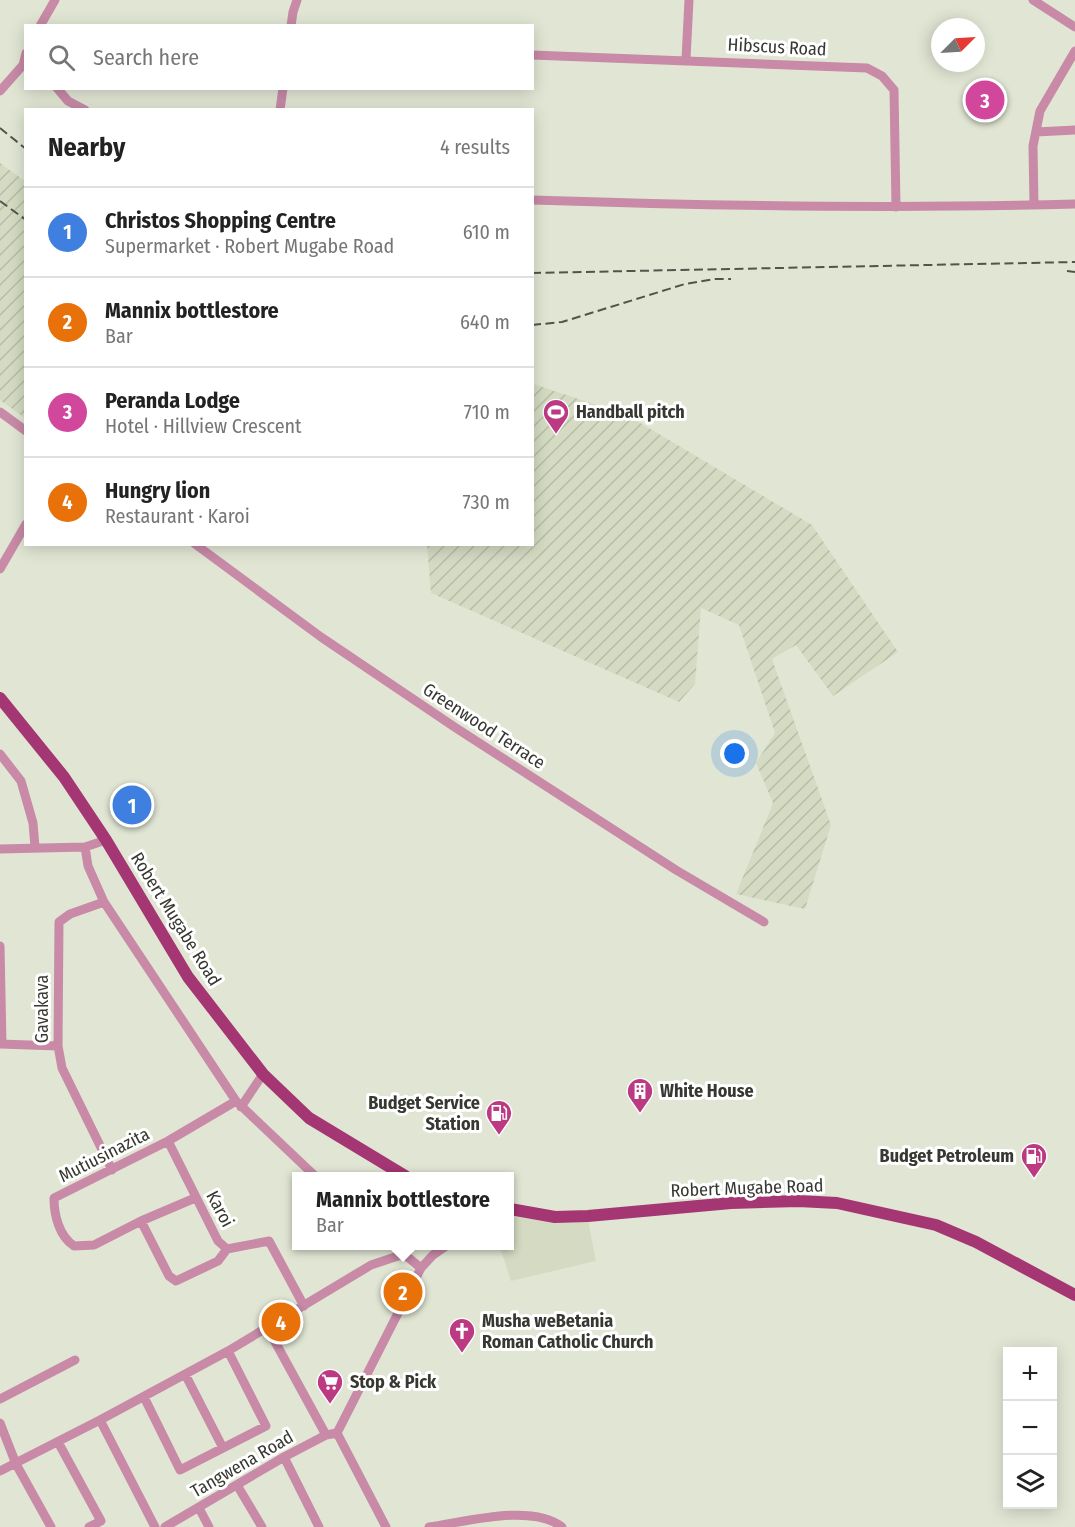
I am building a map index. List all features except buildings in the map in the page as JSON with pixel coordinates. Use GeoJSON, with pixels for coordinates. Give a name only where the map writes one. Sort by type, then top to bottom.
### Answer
{"type":"FeatureCollection","features":[{"type":"Feature","properties":{"kind":"main road","name":"Robert Mugabe Road"},"geometry":{"type":"LineString","coordinates":[[0,698],[64,777],[106,840],[188,977],[262,1074],[309,1118],[398,1172]]}},
{"type":"Feature","properties":{"kind":"main road","name":"Robert Mugabe Road"},"geometry":{"type":"LineString","coordinates":[[514,1210],[555,1217],[731,1203],[798,1201],[837,1203],[936,1225],[976,1242],[1075,1295]]}},
{"type":"Feature","properties":{"kind":"street"},"geometry":{"type":"LineString","coordinates":[[41,24],[55,0]]}},
{"type":"Feature","properties":{"kind":"street"},"geometry":{"type":"LineString","coordinates":[[291,24],[292,12],[297,0]]}},
{"type":"Feature","properties":{"kind":"street"},"geometry":{"type":"LineString","coordinates":[[686,60],[689,0]]}},
{"type":"Feature","properties":{"kind":"street"},"geometry":{"type":"LineString","coordinates":[[1033,0],[1075,27]]}},
{"type":"Feature","properties":{"kind":"street"},"geometry":{"type":"LineString","coordinates":[[1034,206],[1033,146],[1040,111],[1075,51]]}},
{"type":"Feature","properties":{"kind":"street","name":"Hibscus Road"},"geometry":{"type":"LineString","coordinates":[[534,55],[867,68],[882,76],[894,90],[896,207]]}},
{"type":"Feature","properties":{"kind":"street"},"geometry":{"type":"LineString","coordinates":[[0,91],[24,65]]}},
{"type":"Feature","properties":{"kind":"street"},"geometry":{"type":"LineString","coordinates":[[59,90],[69,101],[81,108]]}},
{"type":"Feature","properties":{"kind":"street"},"geometry":{"type":"LineString","coordinates":[[280,108],[283,90]]}},
{"type":"Feature","properties":{"kind":"street"},"geometry":{"type":"LineString","coordinates":[[1036,132],[1075,130]]}},
{"type":"Feature","properties":{"kind":"street"},"geometry":{"type":"LineString","coordinates":[[534,200],[720,206],[896,207],[1075,204]]}},
{"type":"Feature","properties":{"kind":"street"},"geometry":{"type":"LineString","coordinates":[[0,412],[24,430]]}},
{"type":"Feature","properties":{"kind":"street"},"geometry":{"type":"LineString","coordinates":[[0,569],[24,527]]}},
{"type":"Feature","properties":{"kind":"street","name":"Greenwood Terrace"},"geometry":{"type":"LineString","coordinates":[[198,546],[321,637],[446,721],[676,870],[764,922]]}},
{"type":"Feature","properties":{"kind":"street"},"geometry":{"type":"LineString","coordinates":[[0,754],[21,782],[33,823],[36,848]]}},
{"type":"Feature","properties":{"kind":"street"},"geometry":{"type":"LineString","coordinates":[[0,849],[85,847],[106,840]]}},
{"type":"Feature","properties":{"kind":"street"},"geometry":{"type":"LineString","coordinates":[[85,847],[88,866],[104,902],[239,1104],[311,1172]]}},
{"type":"Feature","properties":{"kind":"street","name":"Gavakava"},"geometry":{"type":"LineString","coordinates":[[104,902],[70,914],[59,922],[58,1046],[62,1068],[112,1170]]}},
{"type":"Feature","properties":{"kind":"street"},"geometry":{"type":"LineString","coordinates":[[0,946],[1,1044],[58,1046]]}},
{"type":"Feature","properties":{"kind":"street"},"geometry":{"type":"LineString","coordinates":[[239,1104],[262,1074]]}},
{"type":"Feature","properties":{"kind":"street","name":"Mutiusinazita"},"geometry":{"type":"LineString","coordinates":[[195,1198],[141,1221],[94,1245],[74,1246],[67,1241],[54,1213],[54,1198],[239,1104]]}},
{"type":"Feature","properties":{"kind":"street","name":"Karoi"},"geometry":{"type":"LineString","coordinates":[[168,1141],[218,1241],[227,1250],[269,1241],[304,1306]]}},
{"type":"Feature","properties":{"kind":"street"},"geometry":{"type":"LineString","coordinates":[[141,1221],[169,1276],[176,1281],[218,1261],[227,1250]]}},
{"type":"Feature","properties":{"kind":"street"},"geometry":{"type":"LineString","coordinates":[[0,1471],[228,1351],[371,1265],[403,1250],[421,1268]]}},
{"type":"Feature","properties":{"kind":"street"},"geometry":{"type":"LineString","coordinates":[[386,1527],[337,1433],[421,1268],[440,1250]]}},
{"type":"Feature","properties":{"kind":"street"},"geometry":{"type":"LineString","coordinates":[[267,1327],[326,1436]]}},
{"type":"Feature","properties":{"kind":"street"},"geometry":{"type":"LineString","coordinates":[[144,1397],[180,1470],[266,1426],[228,1351]]}},
{"type":"Feature","properties":{"kind":"street"},"geometry":{"type":"LineString","coordinates":[[0,1399],[75,1360]]}},
{"type":"Feature","properties":{"kind":"street"},"geometry":{"type":"LineString","coordinates":[[184,1374],[223,1448]]}},
{"type":"Feature","properties":{"kind":"street"},"geometry":{"type":"LineString","coordinates":[[100,1420],[156,1527]]}},
{"type":"Feature","properties":{"kind":"street"},"geometry":{"type":"LineString","coordinates":[[0,1423],[16,1464],[51,1527]]}},
{"type":"Feature","properties":{"kind":"street","name":"Tangwena Road"},"geometry":{"type":"LineString","coordinates":[[165,1527],[284,1457],[326,1436],[337,1433]]}},
{"type":"Feature","properties":{"kind":"street"},"geometry":{"type":"LineString","coordinates":[[58,1442],[101,1521],[89,1527]]}},
{"type":"Feature","properties":{"kind":"street"},"geometry":{"type":"LineString","coordinates":[[284,1457],[318,1527]]}},
{"type":"Feature","properties":{"kind":"street"},"geometry":{"type":"LineString","coordinates":[[237,1485],[262,1527]]}},
{"type":"Feature","properties":{"kind":"street"},"geometry":{"type":"LineString","coordinates":[[199,1508],[209,1527]]}},
{"type":"Feature","properties":{"kind":"street"},"geometry":{"type":"LineString","coordinates":[[429,1527],[519,1514],[554,1521],[562,1527]]}},
{"type":"Feature","properties":{"kind":"shaded area"},"geometry":{"type":"Polygon","coordinates":[[[0,163],[24,180],[24,417],[0,400],[0,163]]]}},
{"type":"Feature","properties":{"kind":"shaded area"},"geometry":{"type":"Polygon","coordinates":[[[534,384],[627,415],[812,525],[898,652],[833,696],[796,645],[772,659],[831,825],[805,909],[736,894],[773,803],[756,763],[775,733],[739,625],[701,608],[695,684],[679,702],[431,593],[427,546],[534,546],[534,384]]]}},
{"type":"Feature","properties":{"kind":"shaded area"},"geometry":{"type":"Polygon","coordinates":[[[514,1217],[588,1220],[596,1261],[511,1281],[501,1251],[514,1250],[514,1217]]]}},
{"type":"Feature","properties":{"kind":"railway"},"geometry":{"type":"LineString","coordinates":[[0,128],[24,147]]}},
{"type":"Feature","properties":{"kind":"railway"},"geometry":{"type":"LineString","coordinates":[[0,201],[24,219]]}},
{"type":"Feature","properties":{"kind":"railway"},"geometry":{"type":"LineString","coordinates":[[534,273],[1075,262]]}},
{"type":"Feature","properties":{"kind":"railway"},"geometry":{"type":"LineString","coordinates":[[1067,271],[1075,272]]}},
{"type":"Feature","properties":{"kind":"railway"},"geometry":{"type":"LineString","coordinates":[[534,325],[562,322],[685,284],[731,279]]}},
{"type":"Feature","properties":{"kind":"place","name":"Peranda Lodge"},"geometry":{"type":"Point","coordinates":[985,100]}},
{"type":"Feature","properties":{"kind":"place","name":"Handball pitch"},"geometry":{"type":"Point","coordinates":[556,435]}},
{"type":"Feature","properties":{"kind":"place","name":"Christos Shopping Centre"},"geometry":{"type":"Point","coordinates":[132,805]}},
{"type":"Feature","properties":{"kind":"place","name":"White House"},"geometry":{"type":"Point","coordinates":[640,1114]}},
{"type":"Feature","properties":{"kind":"place","name":"Budget Service Station"},"geometry":{"type":"Point","coordinates":[499,1136]}},
{"type":"Feature","properties":{"kind":"place","name":"Budget Petroleum"},"geometry":{"type":"Point","coordinates":[1034,1179]}},
{"type":"Feature","properties":{"kind":"place","name":"Mannix bottlestore"},"geometry":{"type":"Point","coordinates":[403,1292]}},
{"type":"Feature","properties":{"kind":"place","name":"Hungry lion"},"geometry":{"type":"Point","coordinates":[281,1322]}},
{"type":"Feature","properties":{"kind":"place","name":"Musha weBetania Roman Catholic Church"},"geometry":{"type":"Point","coordinates":[462,1354]}},
{"type":"Feature","properties":{"kind":"place","name":"Stop & Pick"},"geometry":{"type":"Point","coordinates":[330,1405]}}]}
